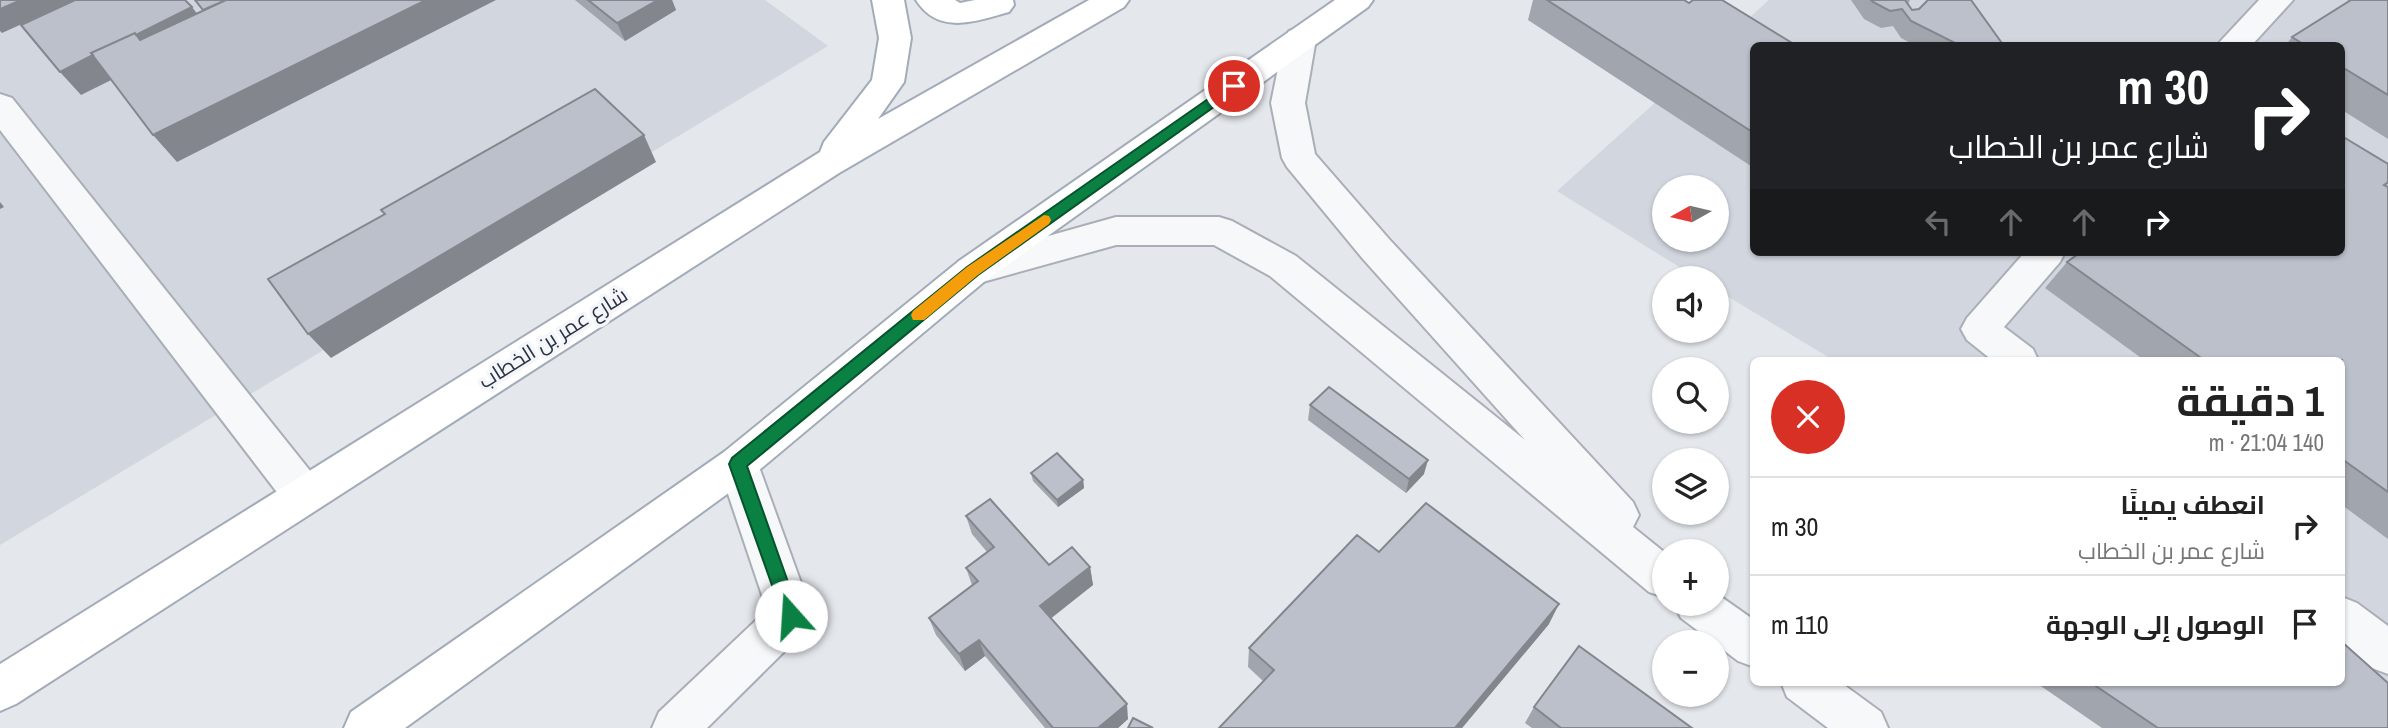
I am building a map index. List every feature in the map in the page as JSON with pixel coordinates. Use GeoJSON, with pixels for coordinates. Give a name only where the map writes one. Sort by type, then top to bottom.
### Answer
{"type":"FeatureCollection","features":[{"type":"Feature","properties":{"kind":"main road"},"geometry":{"type":"LineString","coordinates":[[827,164],[888,82],[895,38],[888,0]]}},
{"type":"Feature","properties":{"kind":"main road"},"geometry":{"type":"LineString","coordinates":[[944,7],[998,5],[998,0]]}},
{"type":"Feature","properties":{"kind":"main road","name":"شارع عمر بن الخطاب"},"geometry":{"type":"LineString","coordinates":[[0,689],[827,164],[1113,0]]}},
{"type":"Feature","properties":{"kind":"main road"},"geometry":{"type":"LineString","coordinates":[[367,728],[737,464],[972,271],[1357,0]]}},
{"type":"Feature","properties":{"kind":"main road"},"geometry":{"type":"LineString","coordinates":[[944,7],[1007,61]]}},
{"type":"Feature","properties":{"kind":"main road"},"geometry":{"type":"LineString","coordinates":[[0,696],[94,629]]}},
{"type":"Feature","properties":{"kind":"street"},"geometry":{"type":"LineString","coordinates":[[2236,42],[2277,0]]}},
{"type":"Feature","properties":{"kind":"street"},"geometry":{"type":"LineString","coordinates":[[1300,39],[1288,103],[1299,158],[1376,249],[1652,552]]}},
{"type":"Feature","properties":{"kind":"street"},"geometry":{"type":"LineString","coordinates":[[0,106],[304,495]]}},
{"type":"Feature","properties":{"kind":"street"},"geometry":{"type":"LineString","coordinates":[[972,271],[1116,230],[1219,230],[1283,266],[1652,568]]}},
{"type":"Feature","properties":{"kind":"street"},"geometry":{"type":"LineString","coordinates":[[2015,357],[1980,329],[2044,256]]}},
{"type":"Feature","properties":{"kind":"street"},"geometry":{"type":"LineString","coordinates":[[675,728],[791,616],[737,464]]}},
{"type":"Feature","properties":{"kind":"street"},"geometry":{"type":"LineString","coordinates":[[1713,616],[1750,643]]}},
{"type":"Feature","properties":{"kind":"street"},"geometry":{"type":"LineString","coordinates":[[2345,619],[2388,653]]}},
{"type":"Feature","properties":{"kind":"street"},"geometry":{"type":"LineString","coordinates":[[1808,686],[1865,728]]}},
{"type":"Feature","properties":{"kind":"shaded area"},"geometry":{"type":"Polygon","coordinates":[[[0,0],[765,0],[828,46],[0,545],[0,0]]]}},
{"type":"Feature","properties":{"kind":"shaded area"},"geometry":{"type":"Polygon","coordinates":[[[1769,0],[2388,0],[2388,696],[2345,670],[2345,357],[1828,357],[1729,297],[1729,266],[1678,266],[1655,252],[1729,252],[1729,175],[1652,175],[1652,250],[1557,191],[1769,0]]]}},
{"type":"Feature","properties":{"kind":"building"},"geometry":{"type":"Polygon","coordinates":[[[0,0],[21,0],[0,9],[0,0]]]}},
{"type":"Feature","properties":{"kind":"building"},"geometry":{"type":"Polygon","coordinates":[[[75,0],[185,0],[192,7],[136,35],[135,33],[91,53],[93,55],[60,72],[21,25],[75,0]]]}},
{"type":"Feature","properties":{"kind":"building"},"geometry":{"type":"Polygon","coordinates":[[[195,0],[226,0],[203,10],[195,0]]]}},
{"type":"Feature","properties":{"kind":"building"},"geometry":{"type":"Polygon","coordinates":[[[226,0],[426,0],[153,135],[91,53],[135,33],[140,40],[226,0]]]}},
{"type":"Feature","properties":{"kind":"building"},"geometry":{"type":"Polygon","coordinates":[[[588,0],[658,0],[617,23],[588,0]]]}},
{"type":"Feature","properties":{"kind":"building"},"geometry":{"type":"Polygon","coordinates":[[[1547,0],[1684,0],[1689,3],[1693,0],[1722,0],[1790,42],[1750,42],[1750,130],[1547,0]]]}},
{"type":"Feature","properties":{"kind":"building"},"geometry":{"type":"Polygon","coordinates":[[[1871,0],[1905,0],[1912,10],[1919,9],[1928,0],[1971,0],[2001,42],[1953,42],[1911,21],[1902,9],[1890,11],[1871,0]]]}},
{"type":"Feature","properties":{"kind":"building"},"geometry":{"type":"Polygon","coordinates":[[[2351,0],[2388,0],[2388,95],[2345,69],[2345,42],[2300,42],[2292,37],[2351,0]]]}},
{"type":"Feature","properties":{"kind":"building"},"geometry":{"type":"Polygon","coordinates":[[[595,89],[644,135],[308,334],[268,279],[385,214],[381,210],[595,89]]]}},
{"type":"Feature","properties":{"kind":"building"},"geometry":{"type":"Polygon","coordinates":[[[2345,138],[2388,164],[2388,182],[2384,185],[2388,187],[2388,492],[2345,461],[2345,357],[2200,357],[2067,262],[2075,256],[2345,256],[2345,138]]]}},
{"type":"Feature","properties":{"kind":"building"},"geometry":{"type":"Polygon","coordinates":[[[1329,387],[1428,460],[1409,479],[1310,405],[1329,387]]]}},
{"type":"Feature","properties":{"kind":"building"},"geometry":{"type":"Polygon","coordinates":[[[1057,453],[1083,480],[1057,500],[1031,473],[1057,453]]]}},
{"type":"Feature","properties":{"kind":"building"},"geometry":{"type":"Polygon","coordinates":[[[990,499],[1049,565],[1072,547],[1090,567],[1040,606],[1127,704],[1098,728],[1053,728],[979,640],[959,654],[929,618],[978,581],[966,568],[994,547],[966,516],[990,499]]]}},
{"type":"Feature","properties":{"kind":"building"},"geometry":{"type":"Polygon","coordinates":[[[1426,503],[1559,604],[1455,728],[1219,728],[1274,670],[1249,648],[1357,535],[1379,552],[1426,503]]]}},
{"type":"Feature","properties":{"kind":"building"},"geometry":{"type":"Polygon","coordinates":[[[2345,645],[2388,683],[2388,728],[2158,728],[2096,686],[2345,686],[2345,645]]]}},
{"type":"Feature","properties":{"kind":"building"},"geometry":{"type":"Polygon","coordinates":[[[1579,646],[1652,699],[1652,707],[1663,707],[1692,728],[1561,728],[1534,707],[1579,646]]]}},
{"type":"Feature","properties":{"kind":"building"},"geometry":{"type":"Polygon","coordinates":[[[1133,718],[1153,728],[1128,728],[1133,718]]]}},
{"type":"Feature","properties":{"kind":"slow traffic"},"geometry":{"type":"LineString","coordinates":[[919,315],[972,271],[1044,220]]}},
{"type":"Feature","properties":{"kind":"route"},"geometry":{"type":"LineString","coordinates":[[791,616],[737,464],[972,271],[1234,86]]}}]}
